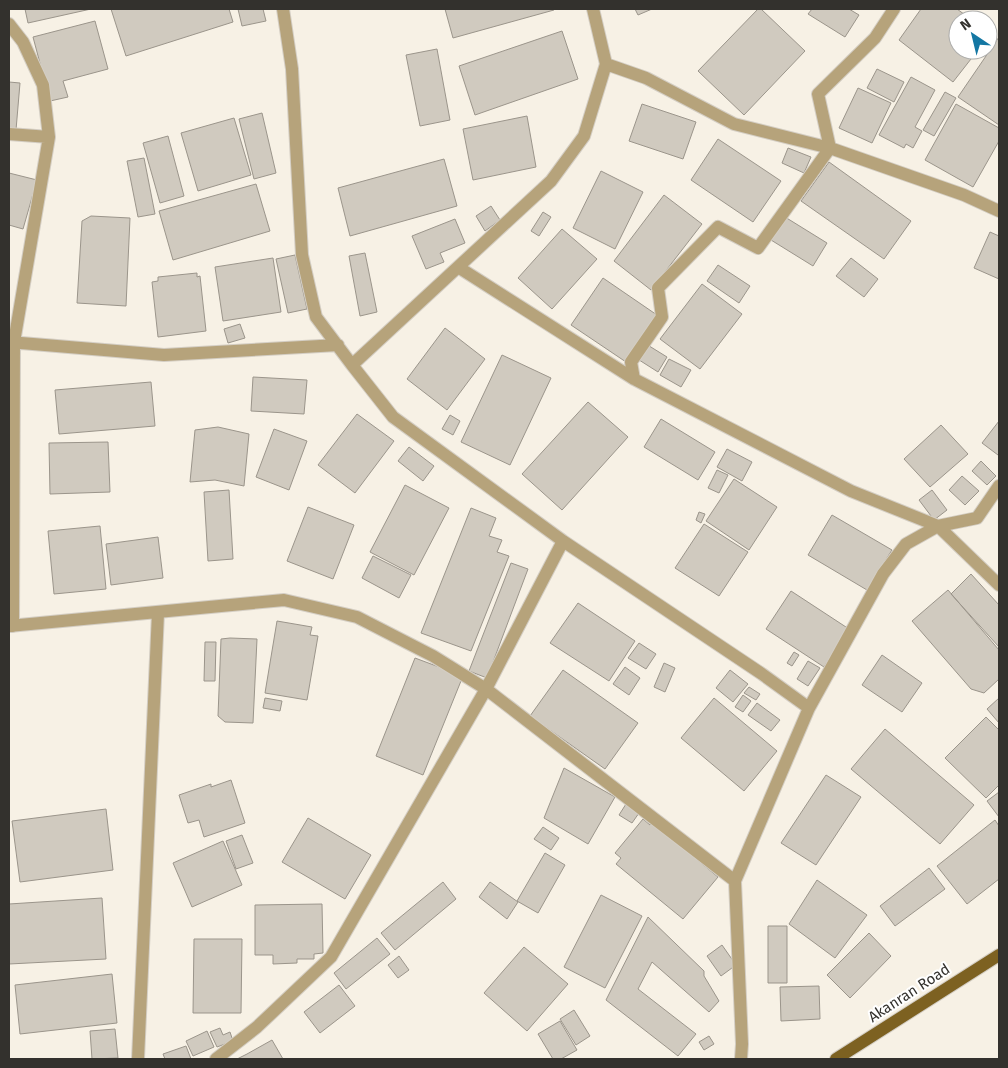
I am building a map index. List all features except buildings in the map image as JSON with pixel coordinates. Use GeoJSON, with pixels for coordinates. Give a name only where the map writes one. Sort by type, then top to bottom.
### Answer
{"type":"FeatureCollection","features":[{"type":"Feature","properties":{"kind":"main road","name":"Akanran Road"},"geometry":{"type":"LineString","coordinates":[[836,1059],[999,955]]}},
{"type":"Feature","properties":{"kind":"street"},"geometry":{"type":"LineString","coordinates":[[283,9],[292,69],[302,255],[316,317],[352,365],[393,417],[563,541],[762,674],[809,708]]}},
{"type":"Feature","properties":{"kind":"street"},"geometry":{"type":"LineString","coordinates":[[352,365],[551,182],[584,136],[606,64],[592,9]]}},
{"type":"Feature","properties":{"kind":"street"},"geometry":{"type":"LineString","coordinates":[[634,379],[631,362],[662,317],[658,288],[718,226],[758,248],[830,148],[818,94],[875,38],[894,9]]}},
{"type":"Feature","properties":{"kind":"street"},"geometry":{"type":"LineString","coordinates":[[9,24],[23,42],[43,85],[49,137],[11,342],[11,626],[284,600],[357,618],[433,656],[486,689],[735,881]]}},
{"type":"Feature","properties":{"kind":"street"},"geometry":{"type":"LineString","coordinates":[[606,64],[646,78],[734,124],[830,148],[964,194],[999,211]]}},
{"type":"Feature","properties":{"kind":"street"},"geometry":{"type":"LineString","coordinates":[[9,134],[49,137]]}},
{"type":"Feature","properties":{"kind":"street"},"geometry":{"type":"LineString","coordinates":[[458,268],[634,379],[852,491],[938,526],[999,585]]}},
{"type":"Feature","properties":{"kind":"street"},"geometry":{"type":"LineString","coordinates":[[11,342],[164,355],[338,345]]}},
{"type":"Feature","properties":{"kind":"street"},"geometry":{"type":"LineString","coordinates":[[741,1059],[742,1044],[735,881],[809,708],[883,574],[906,544],[938,526],[978,518],[999,486]]}},
{"type":"Feature","properties":{"kind":"street"},"geometry":{"type":"LineString","coordinates":[[216,1059],[258,1027],[330,957],[486,689],[563,541]]}},
{"type":"Feature","properties":{"kind":"street"},"geometry":{"type":"LineString","coordinates":[[138,1059],[158,613]]}}]}
